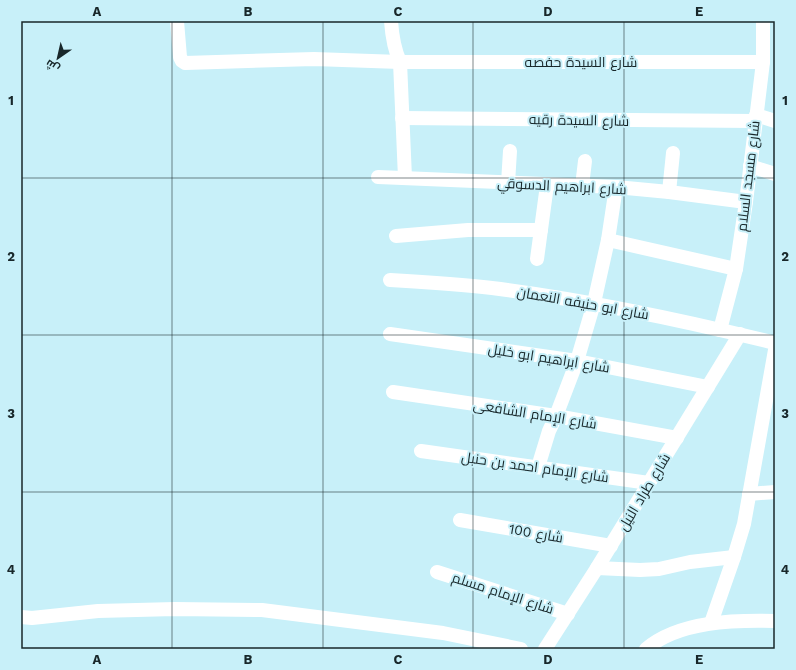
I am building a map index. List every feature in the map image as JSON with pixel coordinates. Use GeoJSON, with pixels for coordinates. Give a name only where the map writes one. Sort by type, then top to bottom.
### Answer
{"type":"FeatureCollection","features":[{"type":"Feature","properties":{"kind":"street","name":"شارع السيدة حفصه"},"geometry":{"type":"LineString","coordinates":[[177,21],[180,57],[185,63],[314,59],[400,62],[763,62]]}},
{"type":"Feature","properties":{"kind":"street"},"geometry":{"type":"LineString","coordinates":[[391,21],[392,36],[396,54],[400,62],[405,178]]}},
{"type":"Feature","properties":{"kind":"street","name":"شارع مسجد السلام"},"geometry":{"type":"LineString","coordinates":[[720,330],[736,269],[746,202],[767,30]]}},
{"type":"Feature","properties":{"kind":"street","name":"شارع السيدة رقيه"},"geometry":{"type":"LineString","coordinates":[[402,118],[756,118],[775,121]]}},
{"type":"Feature","properties":{"kind":"street"},"geometry":{"type":"LineString","coordinates":[[508,184],[510,151]]}},
{"type":"Feature","properties":{"kind":"street"},"geometry":{"type":"LineString","coordinates":[[669,192],[673,153]]}},
{"type":"Feature","properties":{"kind":"street"},"geometry":{"type":"LineString","coordinates":[[582,186],[585,161]]}},
{"type":"Feature","properties":{"kind":"street"},"geometry":{"type":"LineString","coordinates":[[750,166],[775,174]]}},
{"type":"Feature","properties":{"kind":"street","name":"شارع ابراهيم الدسوقي"},"geometry":{"type":"LineString","coordinates":[[378,177],[508,184],[616,187],[746,202]]}},
{"type":"Feature","properties":{"kind":"street"},"geometry":{"type":"LineString","coordinates":[[537,259],[547,185]]}},
{"type":"Feature","properties":{"kind":"street"},"geometry":{"type":"LineString","coordinates":[[538,467],[549,431],[577,361],[594,303],[608,240],[616,187]]}},
{"type":"Feature","properties":{"kind":"street"},"geometry":{"type":"LineString","coordinates":[[396,236],[468,230],[541,230]]}},
{"type":"Feature","properties":{"kind":"street"},"geometry":{"type":"LineString","coordinates":[[608,240],[736,269]]}},
{"type":"Feature","properties":{"kind":"street","name":"شارع ابو حنيفه النعمان"},"geometry":{"type":"LineString","coordinates":[[390,280],[493,288],[594,303],[740,334],[775,343]]}},
{"type":"Feature","properties":{"kind":"street","name":"شارع ابراهيم ابو خليل"},"geometry":{"type":"LineString","coordinates":[[390,334],[577,361],[708,387]]}},
{"type":"Feature","properties":{"kind":"street","name":"شارع طراد النيل"},"geometry":{"type":"LineString","coordinates":[[545,649],[611,546],[740,334]]}},
{"type":"Feature","properties":{"kind":"street"},"geometry":{"type":"LineString","coordinates":[[711,623],[744,524],[775,350]]}},
{"type":"Feature","properties":{"kind":"street","name":"شارع الإمام الشافعى"},"geometry":{"type":"LineString","coordinates":[[394,392],[556,416],[677,438]]}},
{"type":"Feature","properties":{"kind":"street","name":"شارع الإمام احمد بن حنبل"},"geometry":{"type":"LineString","coordinates":[[422,451],[649,483]]}},
{"type":"Feature","properties":{"kind":"street"},"geometry":{"type":"LineString","coordinates":[[749,494],[775,492]]}},
{"type":"Feature","properties":{"kind":"street","name":"شارع 100"},"geometry":{"type":"LineString","coordinates":[[460,520],[611,546]]}},
{"type":"Feature","properties":{"kind":"street"},"geometry":{"type":"LineString","coordinates":[[597,568],[640,570],[659,569],[690,562],[734,557]]}},
{"type":"Feature","properties":{"kind":"street","name":"شارع الإمام مسلم"},"geometry":{"type":"LineString","coordinates":[[437,572],[568,614]]}},
{"type":"Feature","properties":{"kind":"street"},"geometry":{"type":"LineString","coordinates":[[21,618],[98,611],[175,609],[262,610],[443,634],[521,649]]}},
{"type":"Feature","properties":{"kind":"street"},"geometry":{"type":"LineString","coordinates":[[646,649],[667,636],[711,623],[775,620]]}}]}
